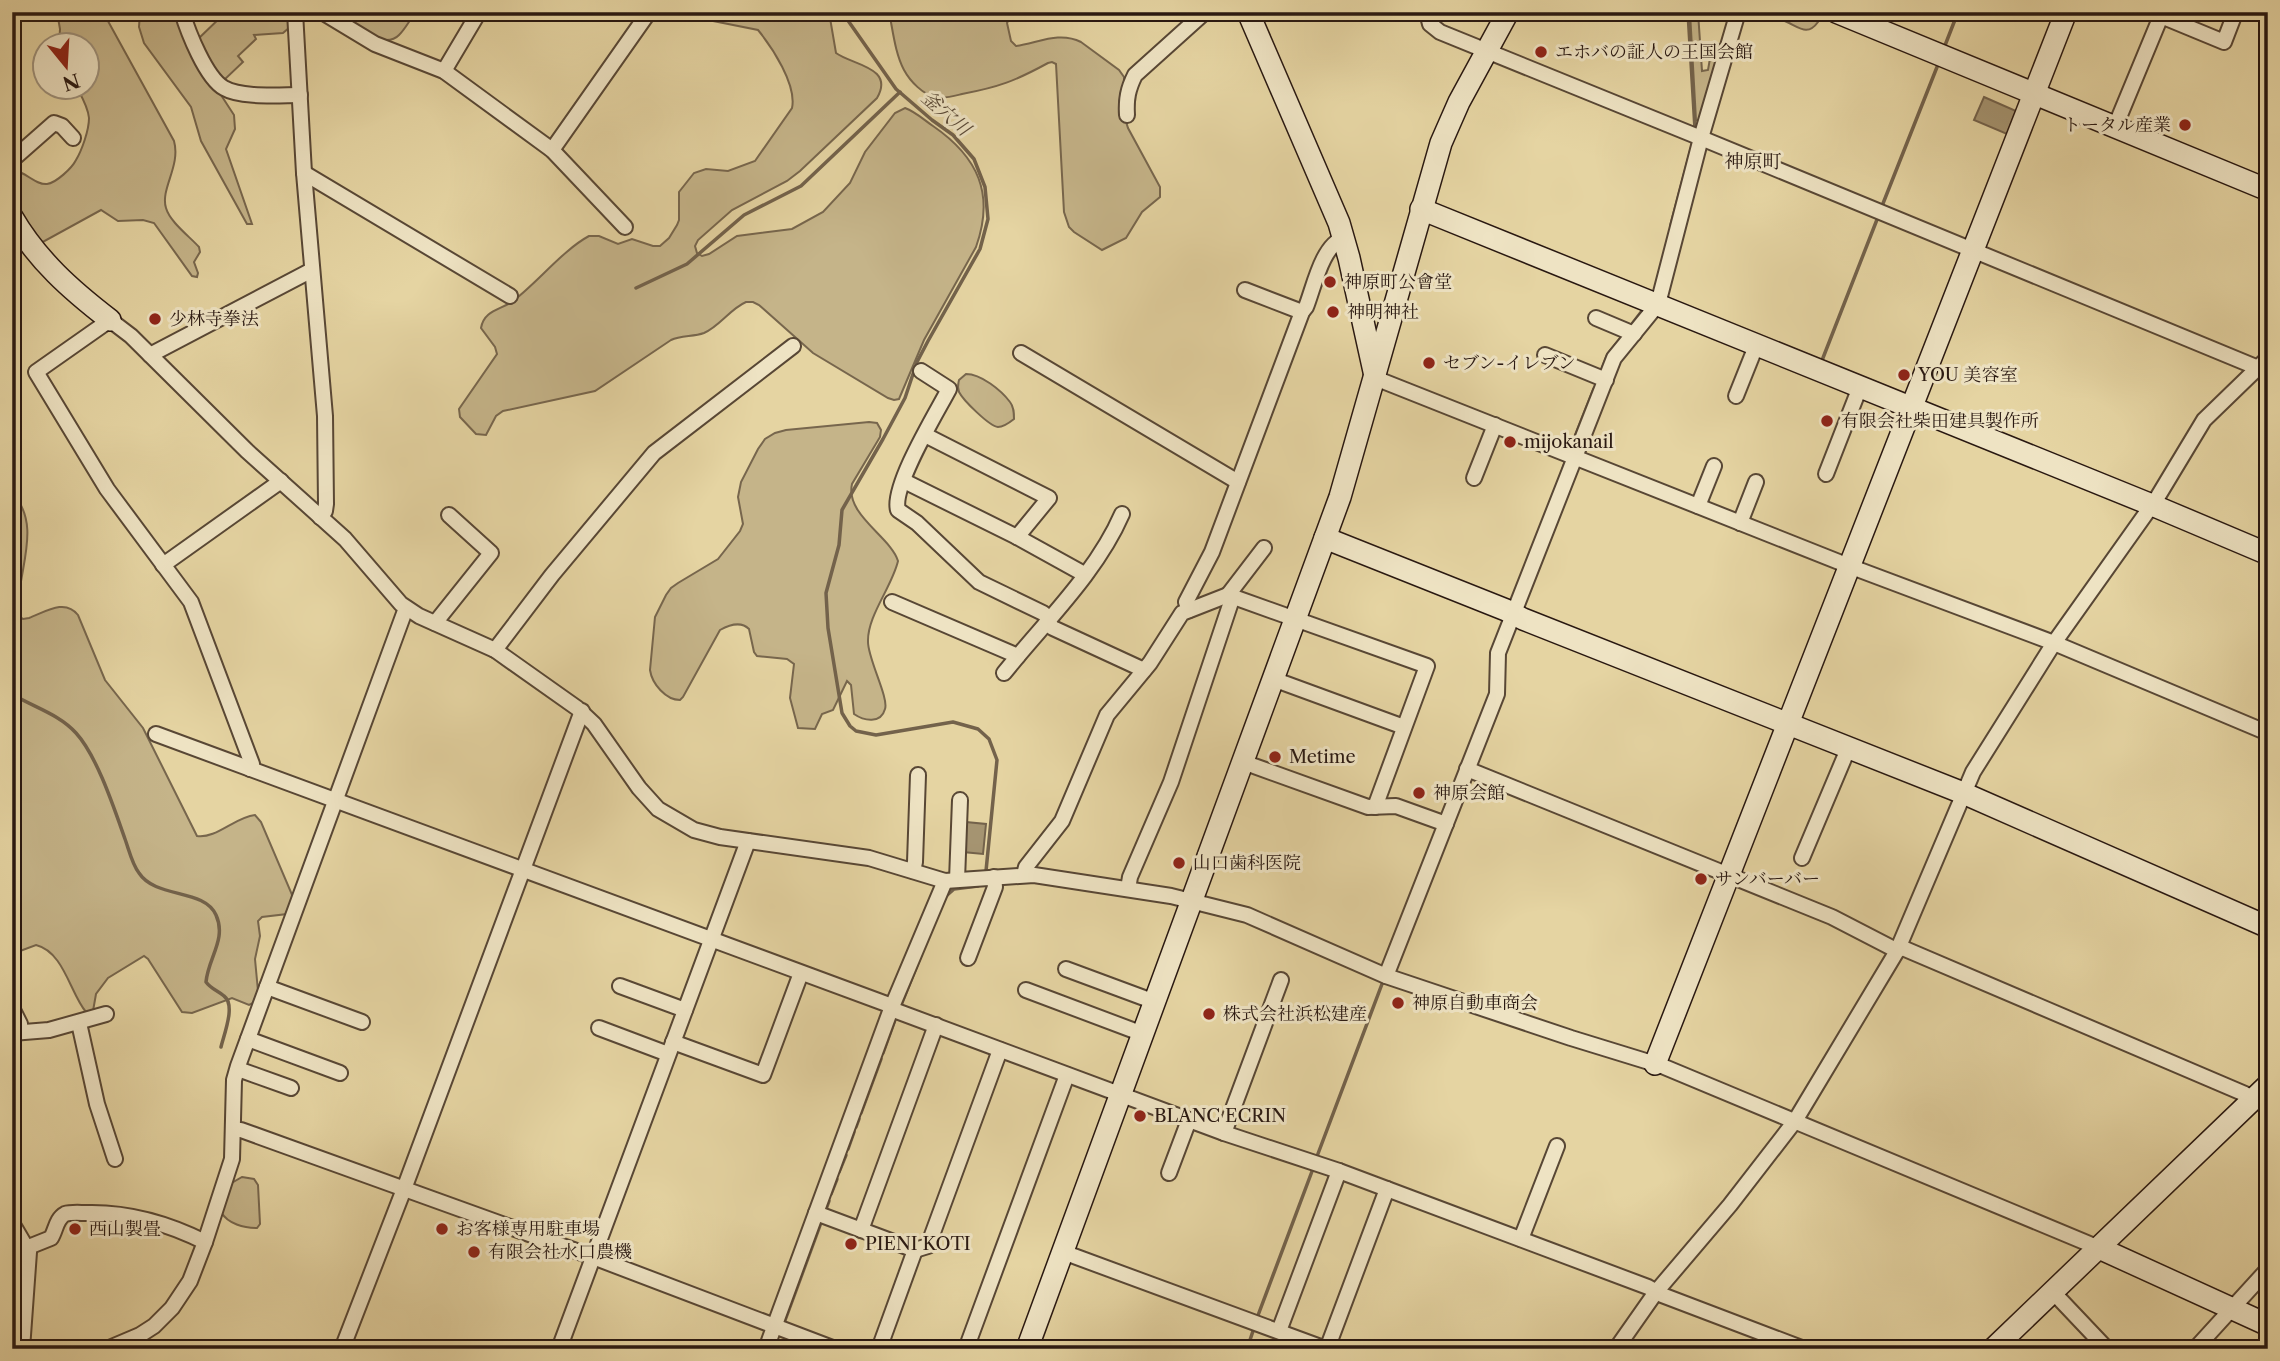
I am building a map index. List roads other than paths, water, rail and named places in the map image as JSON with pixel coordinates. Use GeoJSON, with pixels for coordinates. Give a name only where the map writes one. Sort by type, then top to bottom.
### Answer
{"type":"FeatureCollection","features":[{"type":"Feature","properties":{"kind":"street"},"geometry":{"type":"LineString","coordinates":[[183,12],[193,44],[223,88],[247,93],[300,95]]}},
{"type":"Feature","properties":{"kind":"street"},"geometry":{"type":"LineString","coordinates":[[295,12],[304,173],[326,441],[326,504],[320,517]]}},
{"type":"Feature","properties":{"kind":"street"},"geometry":{"type":"LineString","coordinates":[[323,12],[375,44],[444,71],[552,150],[625,227]]}},
{"type":"Feature","properties":{"kind":"street"},"geometry":{"type":"LineString","coordinates":[[444,71],[479,12]]}},
{"type":"Feature","properties":{"kind":"street"},"geometry":{"type":"LineString","coordinates":[[552,150],[649,12]]}},
{"type":"Feature","properties":{"kind":"street"},"geometry":{"type":"LineString","coordinates":[[1127,115],[1126,101],[1135,75],[1205,12]]}},
{"type":"Feature","properties":{"kind":"street"},"geometry":{"type":"LineString","coordinates":[[1248,12],[1344,238],[1375,378]]}},
{"type":"Feature","properties":{"kind":"street"},"geometry":{"type":"LineString","coordinates":[[1427,12],[1430,24],[1435,29],[1487,51],[2264,366],[2204,420],[2152,505],[2054,643],[1973,772],[1898,948],[1795,1121],[1730,1205],[1656,1292],[1616,1349]]}},
{"type":"Feature","properties":{"kind":"street"},"geometry":{"type":"LineString","coordinates":[[1027,1349],[1345,485],[1436,157],[1447,129],[1508,12]]}},
{"type":"Feature","properties":{"kind":"street"},"geometry":{"type":"LineString","coordinates":[[1386,976],[1497,694],[1498,653],[1605,380],[1614,358],[1658,304],[1701,138],[1738,12]]}},
{"type":"Feature","properties":{"kind":"street"},"geometry":{"type":"LineString","coordinates":[[1836,12],[2268,190]]}},
{"type":"Feature","properties":{"kind":"street"},"geometry":{"type":"LineString","coordinates":[[1655,1064],[2066,12]]}},
{"type":"Feature","properties":{"kind":"street"},"geometry":{"type":"LineString","coordinates":[[2115,127],[2161,16],[2224,42],[2234,16]]}},
{"type":"Feature","properties":{"kind":"street"},"geometry":{"type":"LineString","coordinates":[[12,160],[54,123],[62,126],[73,138]]}},
{"type":"Feature","properties":{"kind":"street"},"geometry":{"type":"LineString","coordinates":[[304,173],[510,296]]}},
{"type":"Feature","properties":{"kind":"street"},"geometry":{"type":"LineString","coordinates":[[1421,209],[2268,554]]}},
{"type":"Feature","properties":{"kind":"street"},"geometry":{"type":"LineString","coordinates":[[12,217],[52,271],[131,336],[247,451],[355,550],[406,608],[495,650],[582,711],[639,788],[658,809],[694,830],[708,835],[869,858],[951,881],[1024,875],[1128,889],[1192,901],[1254,917],[1386,976],[1655,1064],[2099,1248],[2268,1325]]}},
{"type":"Feature","properties":{"kind":"street"},"geometry":{"type":"LineString","coordinates":[[1189,610],[1186,602],[1212,552],[1327,250],[1336,241],[1344,238]]}},
{"type":"Feature","properties":{"kind":"street"},"geometry":{"type":"LineString","coordinates":[[150,355],[312,270]]}},
{"type":"Feature","properties":{"kind":"street"},"geometry":{"type":"LineString","coordinates":[[1245,290],[1302,312]]}},
{"type":"Feature","properties":{"kind":"street"},"geometry":{"type":"LineString","coordinates":[[1596,318],[1634,334]]}},
{"type":"Feature","properties":{"kind":"street"},"geometry":{"type":"LineString","coordinates":[[110,320],[36,372],[107,489],[191,602],[252,764],[250,769]]}},
{"type":"Feature","properties":{"kind":"street"},"geometry":{"type":"LineString","coordinates":[[495,650],[552,575],[654,453],[793,346]]}},
{"type":"Feature","properties":{"kind":"street"},"geometry":{"type":"LineString","coordinates":[[1736,396],[1756,346]]}},
{"type":"Feature","properties":{"kind":"street"},"geometry":{"type":"LineString","coordinates":[[1021,352],[1238,482]]}},
{"type":"Feature","properties":{"kind":"street"},"geometry":{"type":"LineString","coordinates":[[1545,355],[1605,380]]}},
{"type":"Feature","properties":{"kind":"street"},"geometry":{"type":"LineString","coordinates":[[921,371],[949,389],[904,481],[897,502],[898,510],[917,523],[979,582],[1043,613],[1052,628],[1144,670]]}},
{"type":"Feature","properties":{"kind":"street"},"geometry":{"type":"LineString","coordinates":[[1375,378],[1849,566],[2054,643],[2268,733]]}},
{"type":"Feature","properties":{"kind":"street"},"geometry":{"type":"LineString","coordinates":[[1826,474],[1860,387]]}},
{"type":"Feature","properties":{"kind":"street"},"geometry":{"type":"LineString","coordinates":[[1474,478],[1495,425]]}},
{"type":"Feature","properties":{"kind":"street"},"geometry":{"type":"LineString","coordinates":[[925,435],[1049,498],[1017,537]]}},
{"type":"Feature","properties":{"kind":"street"},"geometry":{"type":"LineString","coordinates":[[1698,506],[1714,466]]}},
{"type":"Feature","properties":{"kind":"street"},"geometry":{"type":"LineString","coordinates":[[163,565],[281,481]]}},
{"type":"Feature","properties":{"kind":"street"},"geometry":{"type":"LineString","coordinates":[[904,481],[1017,537],[1084,574]]}},
{"type":"Feature","properties":{"kind":"street"},"geometry":{"type":"LineString","coordinates":[[1740,523],[1756,482]]}},
{"type":"Feature","properties":{"kind":"street"},"geometry":{"type":"LineString","coordinates":[[1004,673],[1111,539],[1122,514]]}},
{"type":"Feature","properties":{"kind":"street"},"geometry":{"type":"LineString","coordinates":[[435,623],[491,553],[449,515]]}},
{"type":"Feature","properties":{"kind":"street"},"geometry":{"type":"LineString","coordinates":[[1325,538],[1963,793],[2268,927]]}},
{"type":"Feature","properties":{"kind":"street"},"geometry":{"type":"LineString","coordinates":[[1128,889],[1130,877],[1171,782],[1231,595],[1264,548]]}},
{"type":"Feature","properties":{"kind":"street"},"geometry":{"type":"LineString","coordinates":[[1024,875],[1026,867],[1062,821],[1107,715],[1144,670],[1182,613],[1231,595],[1427,666],[1375,807]]}},
{"type":"Feature","properties":{"kind":"street"},"geometry":{"type":"LineString","coordinates":[[892,602],[1018,656]]}},
{"type":"Feature","properties":{"kind":"street"},"geometry":{"type":"LineString","coordinates":[[107,1349],[147,1330],[166,1315],[186,1288],[205,1242],[232,1159],[234,1087],[238,1069],[406,608]]}},
{"type":"Feature","properties":{"kind":"street"},"geometry":{"type":"LineString","coordinates":[[1273,680],[1404,727]]}},
{"type":"Feature","properties":{"kind":"street"},"geometry":{"type":"LineString","coordinates":[[342,1349],[582,711]]}},
{"type":"Feature","properties":{"kind":"street"},"geometry":{"type":"LineString","coordinates":[[156,734],[711,939],[1121,1095],[1339,1171],[1648,1287],[1804,1349]]}},
{"type":"Feature","properties":{"kind":"street"},"geometry":{"type":"LineString","coordinates":[[1802,858],[1848,748]]}},
{"type":"Feature","properties":{"kind":"street"},"geometry":{"type":"LineString","coordinates":[[1243,762],[1368,807],[1396,806],[1446,824]]}},
{"type":"Feature","properties":{"kind":"street"},"geometry":{"type":"LineString","coordinates":[[1467,769],[1832,917],[1892,948],[1905,948],[2245,1094],[2252,1101]]}},
{"type":"Feature","properties":{"kind":"street"},"geometry":{"type":"LineString","coordinates":[[913,871],[918,775]]}},
{"type":"Feature","properties":{"kind":"street"},"geometry":{"type":"LineString","coordinates":[[766,1349],[891,1007],[951,881],[960,800]]}},
{"type":"Feature","properties":{"kind":"street"},"geometry":{"type":"LineString","coordinates":[[559,1349],[748,841]]}},
{"type":"Feature","properties":{"kind":"street"},"geometry":{"type":"LineString","coordinates":[[968,958],[995,887],[994,877]]}},
{"type":"Feature","properties":{"kind":"street"},"geometry":{"type":"LineString","coordinates":[[1066,968],[1155,1002]]}},
{"type":"Feature","properties":{"kind":"street"},"geometry":{"type":"LineString","coordinates":[[599,1028],[763,1075],[801,973]]}},
{"type":"Feature","properties":{"kind":"street"},"geometry":{"type":"LineString","coordinates":[[1224,1133],[1281,980]]}},
{"type":"Feature","properties":{"kind":"street"},"geometry":{"type":"LineString","coordinates":[[620,986],[685,1010]]}},
{"type":"Feature","properties":{"kind":"street"},"geometry":{"type":"LineString","coordinates":[[267,987],[362,1022]]}},
{"type":"Feature","properties":{"kind":"street"},"geometry":{"type":"LineString","coordinates":[[1026,990],[1143,1034]]}},
{"type":"Feature","properties":{"kind":"street"},"geometry":{"type":"LineString","coordinates":[[12,1008],[20,1024],[16,1033],[49,1030],[106,1014]]}},
{"type":"Feature","properties":{"kind":"street"},"geometry":{"type":"LineString","coordinates":[[79,1023],[97,1104],[115,1159]]}},
{"type":"Feature","properties":{"kind":"street"},"geometry":{"type":"LineString","coordinates":[[861,1230],[936,1026]]}},
{"type":"Feature","properties":{"kind":"street"},"geometry":{"type":"LineString","coordinates":[[248,1039],[340,1073]]}},
{"type":"Feature","properties":{"kind":"street"},"geometry":{"type":"LineString","coordinates":[[816,1213],[915,1251],[928,1246],[1000,1050]]}},
{"type":"Feature","properties":{"kind":"street"},"geometry":{"type":"LineString","coordinates":[[238,1069],[290,1088]]}},
{"type":"Feature","properties":{"kind":"street"},"geometry":{"type":"LineString","coordinates":[[966,1349],[1067,1075]]}},
{"type":"Feature","properties":{"kind":"street"},"geometry":{"type":"LineString","coordinates":[[1993,1349],[2268,1085]]}},
{"type":"Feature","properties":{"kind":"street"},"geometry":{"type":"LineString","coordinates":[[1169,1173],[1189,1120]]}},
{"type":"Feature","properties":{"kind":"street"},"geometry":{"type":"LineString","coordinates":[[234,1130],[241,1130],[593,1257],[835,1349]]}},
{"type":"Feature","properties":{"kind":"street"},"geometry":{"type":"LineString","coordinates":[[1521,1239],[1557,1146]]}},
{"type":"Feature","properties":{"kind":"street"},"geometry":{"type":"LineString","coordinates":[[1279,1331],[1339,1171]]}},
{"type":"Feature","properties":{"kind":"street"},"geometry":{"type":"LineString","coordinates":[[1063,1252],[1327,1349],[1387,1189]]}},
{"type":"Feature","properties":{"kind":"street"},"geometry":{"type":"LineString","coordinates":[[26,1248],[51,1238],[59,1219],[63,1215],[73,1213],[110,1213],[162,1224],[205,1242]]}},
{"type":"Feature","properties":{"kind":"street"},"geometry":{"type":"LineString","coordinates":[[12,1223],[29,1252],[18,1329],[22,1349]]}},
{"type":"Feature","properties":{"kind":"street"},"geometry":{"type":"LineString","coordinates":[[879,1349],[915,1251]]}},
{"type":"Feature","properties":{"kind":"street"},"geometry":{"type":"LineString","coordinates":[[2195,1349],[2268,1269]]}},
{"type":"Feature","properties":{"kind":"street"},"geometry":{"type":"LineString","coordinates":[[2053,1292],[2108,1349]]}},
{"type":"Feature","properties":{"kind":"waterway","name":"釜穴川"},"geometry":{"type":"LineString","coordinates":[[842,12],[896,89],[953,135],[974,159],[985,187],[988,219],[980,249],[917,362],[905,398],[842,510],[839,545],[826,593],[828,628],[842,713],[856,731],[876,735],[953,722],[978,729],[989,739],[997,760],[986,871]]}},
{"type":"Feature","properties":{"kind":"waterway"},"geometry":{"type":"LineString","coordinates":[[1688,12],[1695,129]]}},
{"type":"Feature","properties":{"kind":"waterway"},"geometry":{"type":"LineString","coordinates":[[1944,48],[1958,12]]}},
{"type":"Feature","properties":{"kind":"waterway"},"geometry":{"type":"LineString","coordinates":[[1882,206],[1939,62]]}},
{"type":"Feature","properties":{"kind":"waterway"},"geometry":{"type":"LineString","coordinates":[[636,288],[687,264],[744,215],[801,186],[900,92]]}},
{"type":"Feature","properties":{"kind":"waterway"},"geometry":{"type":"LineString","coordinates":[[1671,225],[1693,142]]}},
{"type":"Feature","properties":{"kind":"waterway"},"geometry":{"type":"LineString","coordinates":[[1821,363],[1878,217]]}},
{"type":"Feature","properties":{"kind":"waterway"},"geometry":{"type":"LineString","coordinates":[[1629,328],[1645,307]]}},
{"type":"Feature","properties":{"kind":"waterway"},"geometry":{"type":"LineString","coordinates":[[1601,372],[1608,354],[1621,338]]}},
{"type":"Feature","properties":{"kind":"waterway"},"geometry":{"type":"LineString","coordinates":[[1571,447],[1594,389]]}},
{"type":"Feature","properties":{"kind":"waterway"},"geometry":{"type":"LineString","coordinates":[[1560,478],[1566,460]]}},
{"type":"Feature","properties":{"kind":"waterway"},"geometry":{"type":"LineString","coordinates":[[12,694],[62,721],[84,743],[104,783],[139,873],[157,887],[201,901],[216,915],[219,924],[218,940],[206,982],[224,996],[229,1006],[221,1047]]}},
{"type":"Feature","properties":{"kind":"waterway"},"geometry":{"type":"LineString","coordinates":[[945,897],[954,889],[978,886],[981,883]]}},
{"type":"Feature","properties":{"kind":"waterway"},"geometry":{"type":"LineString","coordinates":[[901,1005],[921,955]]}},
{"type":"Feature","properties":{"kind":"waterway"},"geometry":{"type":"LineString","coordinates":[[1316,1159],[1382,984]]}},
{"type":"Feature","properties":{"kind":"waterway"},"geometry":{"type":"LineString","coordinates":[[883,1053],[896,1017]]}},
{"type":"Feature","properties":{"kind":"waterway"},"geometry":{"type":"LineString","coordinates":[[861,1113],[881,1059]]}},
{"type":"Feature","properties":{"kind":"waterway"},"geometry":{"type":"LineString","coordinates":[[856,1127],[859,1119]]}},
{"type":"Feature","properties":{"kind":"waterway"},"geometry":{"type":"LineString","coordinates":[[848,1149],[854,1132]]}},
{"type":"Feature","properties":{"kind":"waterway"},"geometry":{"type":"LineString","coordinates":[[839,1172],[846,1155]]}},
{"type":"Feature","properties":{"kind":"waterway"},"geometry":{"type":"LineString","coordinates":[[1257,1318],[1314,1166]]}},
{"type":"Feature","properties":{"kind":"waterway"},"geometry":{"type":"LineString","coordinates":[[831,1194],[837,1179]]}},
{"type":"Feature","properties":{"kind":"waterway"},"geometry":{"type":"LineString","coordinates":[[825,1212],[829,1201]]}},
{"type":"Feature","properties":{"kind":"waterway"},"geometry":{"type":"LineString","coordinates":[[784,1323],[822,1220]]}},
{"type":"Feature","properties":{"kind":"waterway"},"geometry":{"type":"LineString","coordinates":[[2261,1267],[2268,1259]]}},
{"type":"Feature","properties":{"kind":"waterway"},"geometry":{"type":"LineString","coordinates":[[1247,1349],[1254,1328]]}},
{"type":"Feature","properties":{"kind":"place","name":"エホバの証人の王国会館"},"geometry":{"type":"Point","coordinates":[1541,52]}},
{"type":"Feature","properties":{"kind":"place","name":"トータル産業"},"geometry":{"type":"Point","coordinates":[2185,125]}},
{"type":"Feature","properties":{"kind":"place","name":"神原町公會堂"},"geometry":{"type":"Point","coordinates":[1330,282]}},
{"type":"Feature","properties":{"kind":"place","name":"神明神社"},"geometry":{"type":"Point","coordinates":[1333,312]}},
{"type":"Feature","properties":{"kind":"place","name":"少林寺拳法"},"geometry":{"type":"Point","coordinates":[155,319]}},
{"type":"Feature","properties":{"kind":"place","name":"セブン-イレブン"},"geometry":{"type":"Point","coordinates":[1429,363]}},
{"type":"Feature","properties":{"kind":"place","name":"YOU 美容室"},"geometry":{"type":"Point","coordinates":[1904,375]}},
{"type":"Feature","properties":{"kind":"place","name":"有限会社柴田建具製作所"},"geometry":{"type":"Point","coordinates":[1827,421]}},
{"type":"Feature","properties":{"kind":"place","name":"mijokanail"},"geometry":{"type":"Point","coordinates":[1510,442]}},
{"type":"Feature","properties":{"kind":"place","name":"Metime"},"geometry":{"type":"Point","coordinates":[1275,757]}},
{"type":"Feature","properties":{"kind":"place","name":"神原会館"},"geometry":{"type":"Point","coordinates":[1419,793]}},
{"type":"Feature","properties":{"kind":"place","name":"山口歯科医院"},"geometry":{"type":"Point","coordinates":[1179,863]}},
{"type":"Feature","properties":{"kind":"place","name":"サンバーバー"},"geometry":{"type":"Point","coordinates":[1701,879]}},
{"type":"Feature","properties":{"kind":"place","name":"神原自動車商会"},"geometry":{"type":"Point","coordinates":[1398,1003]}},
{"type":"Feature","properties":{"kind":"place","name":"株式会社浜松建産"},"geometry":{"type":"Point","coordinates":[1209,1014]}},
{"type":"Feature","properties":{"kind":"place","name":"BLANC ECRIN"},"geometry":{"type":"Point","coordinates":[1140,1116]}},
{"type":"Feature","properties":{"kind":"place","name":"西山製畳"},"geometry":{"type":"Point","coordinates":[75,1229]}},
{"type":"Feature","properties":{"kind":"place","name":"お客様専用駐車場"},"geometry":{"type":"Point","coordinates":[442,1229]}},
{"type":"Feature","properties":{"kind":"place","name":"PIENI KOTI"},"geometry":{"type":"Point","coordinates":[851,1244]}},
{"type":"Feature","properties":{"kind":"place","name":"有限会社水口農機"},"geometry":{"type":"Point","coordinates":[474,1252]}},
{"type":"Feature","properties":{"kind":"district","name":"神原町"},"geometry":{"type":"Point","coordinates":[1753,161]}}]}
